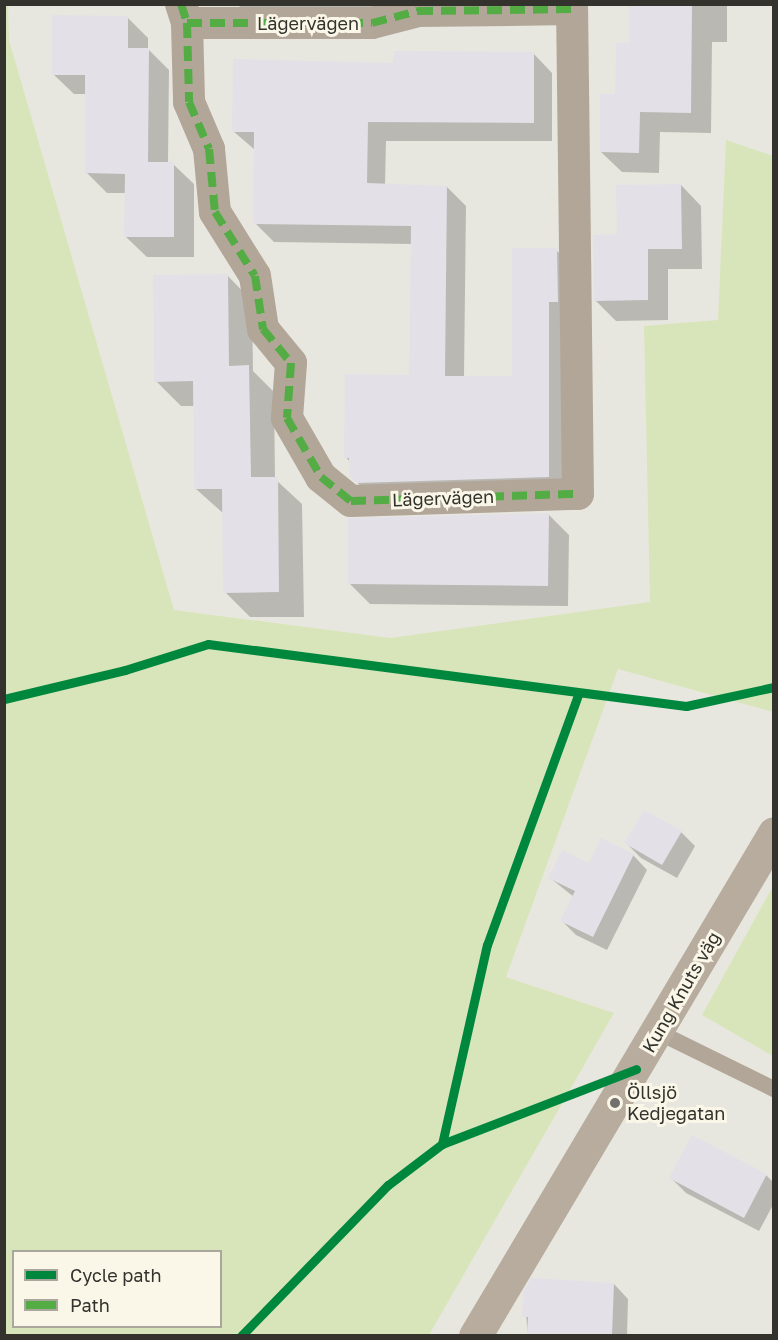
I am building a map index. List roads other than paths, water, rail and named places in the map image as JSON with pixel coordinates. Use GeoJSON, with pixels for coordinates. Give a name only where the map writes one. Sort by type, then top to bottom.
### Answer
{"type":"FeatureCollection","features":[{"type":"Feature","properties":{"kind":"street","name":"Lägervägen"},"geometry":{"type":"LineString","coordinates":[[572,7],[578,494],[351,501],[321,477],[287,418],[291,363],[263,330],[255,276],[215,212],[209,149],[189,102],[184,14],[372,23],[418,11],[572,7]]}},
{"type":"Feature","properties":{"kind":"street","name":"Kung Knuts väg"},"geometry":{"type":"LineString","coordinates":[[475,1335],[658,1032],[774,833]]}},
{"type":"Feature","properties":{"kind":"lane"},"geometry":{"type":"LineString","coordinates":[[658,1032],[774,1089]]}},
{"type":"Feature","properties":{"kind":"place","name":"Öllsjö Kedjegatan"},"geometry":{"type":"Point","coordinates":[615,1103]}}]}
